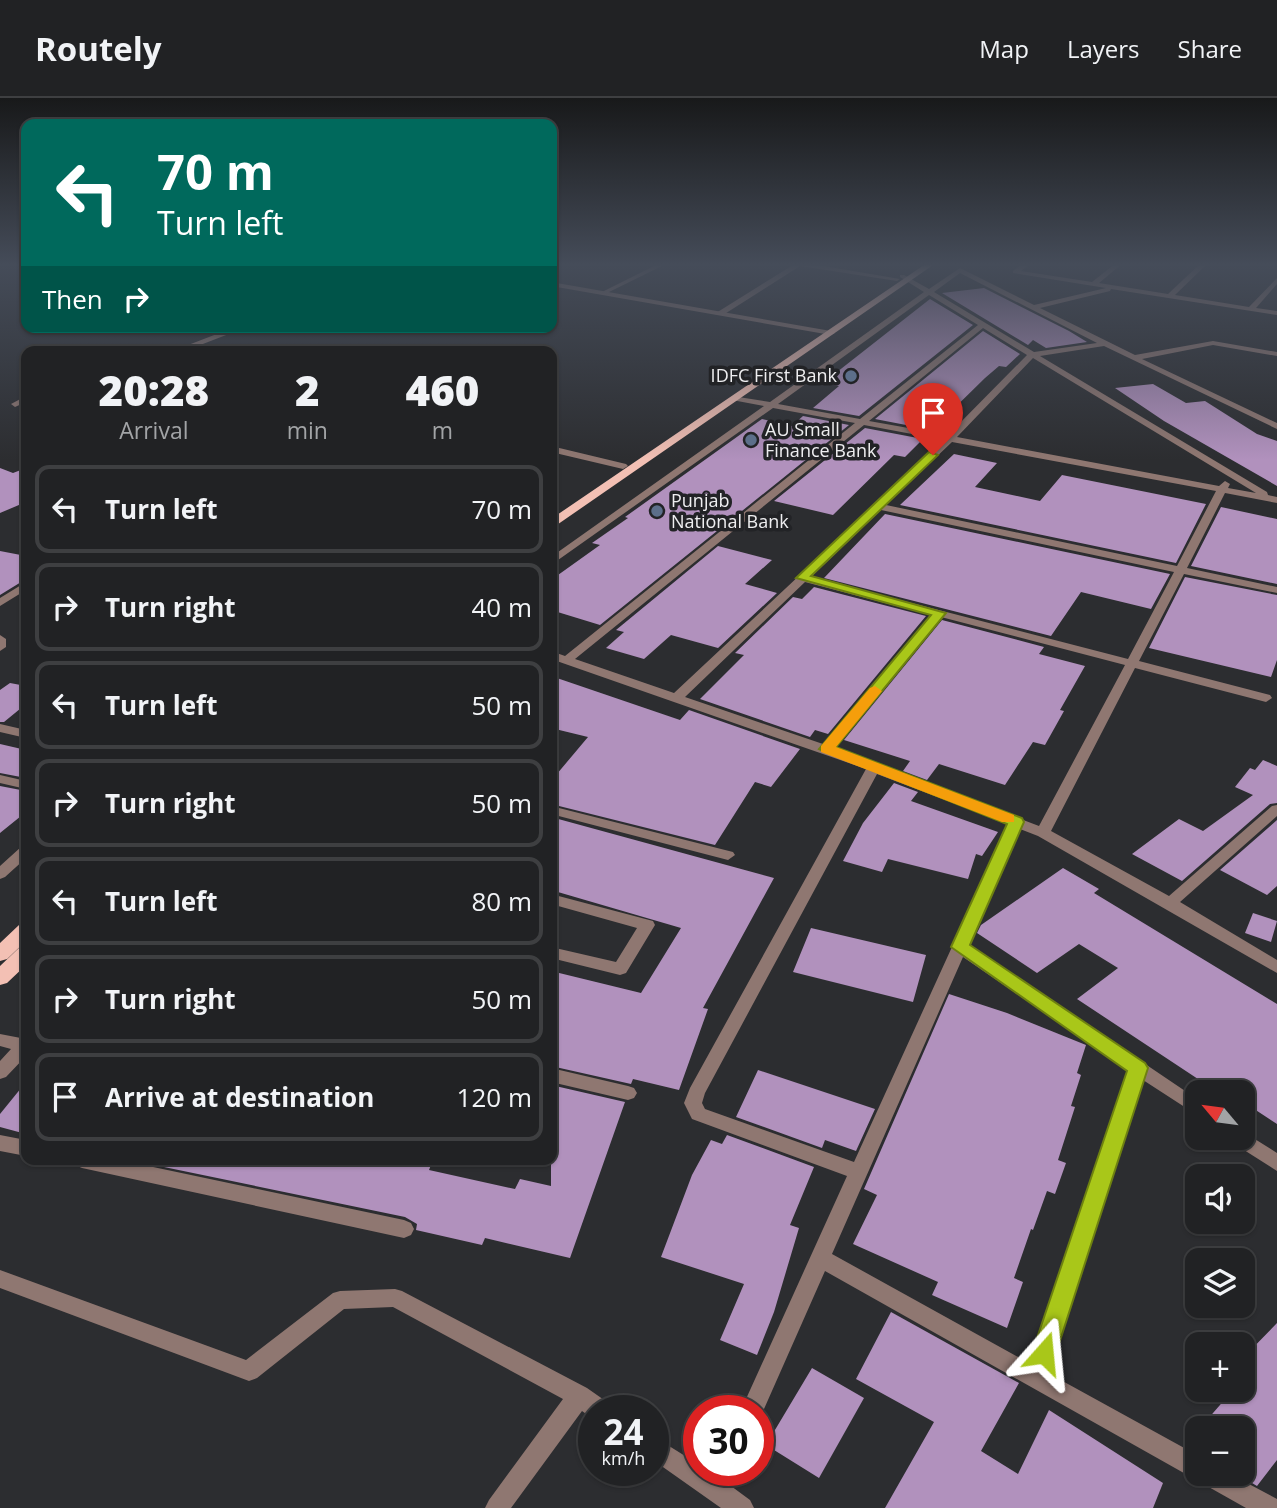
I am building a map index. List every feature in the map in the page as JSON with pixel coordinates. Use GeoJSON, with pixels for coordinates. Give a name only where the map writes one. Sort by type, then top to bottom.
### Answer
{"type":"FeatureCollection","features":[{"type":"Feature","properties":{"kind":"main road"},"geometry":{"type":"LineString","coordinates":[[557,521],[832,329]]}},
{"type":"Feature","properties":{"kind":"main road"},"geometry":{"type":"LineString","coordinates":[[557,510],[827,332]]}},
{"type":"Feature","properties":{"kind":"main road"},"geometry":{"type":"LineString","coordinates":[[0,978],[11,952],[21,937]]}},
{"type":"Feature","properties":{"kind":"street"},"geometry":{"type":"LineString","coordinates":[[809,329],[827,332]]}},
{"type":"Feature","properties":{"kind":"street"},"geometry":{"type":"LineString","coordinates":[[557,558],[881,329]]}},
{"type":"Feature","properties":{"kind":"street"},"geometry":{"type":"LineString","coordinates":[[567,660],[977,329]]}},
{"type":"Feature","properties":{"kind":"street"},"geometry":{"type":"LineString","coordinates":[[988,329],[1276,500]]}},
{"type":"Feature","properties":{"kind":"street"},"geometry":{"type":"LineString","coordinates":[[1076,329],[1277,426]]}},
{"type":"Feature","properties":{"kind":"street"},"geometry":{"type":"LineString","coordinates":[[191,346],[226,333]]}},
{"type":"Feature","properties":{"kind":"street"},"geometry":{"type":"LineString","coordinates":[[1134,358],[1213,343],[1277,355]]}},
{"type":"Feature","properties":{"kind":"street"},"geometry":{"type":"LineString","coordinates":[[676,698],[951,438],[1031,355],[1105,344]]}},
{"type":"Feature","properties":{"kind":"street"},"geometry":{"type":"LineString","coordinates":[[735,398],[1276,500]]}},
{"type":"Feature","properties":{"kind":"street"},"geometry":{"type":"LineString","coordinates":[[15,404],[21,401]]}},
{"type":"Feature","properties":{"kind":"street"},"geometry":{"type":"LineString","coordinates":[[557,450],[623,466]]}},
{"type":"Feature","properties":{"kind":"street"},"geometry":{"type":"LineString","coordinates":[[1043,833],[1230,473]]}},
{"type":"Feature","properties":{"kind":"street"},"geometry":{"type":"LineString","coordinates":[[878,506],[1277,590]]}},
{"type":"Feature","properties":{"kind":"street"},"geometry":{"type":"LineString","coordinates":[[803,578],[1266,698]]}},
{"type":"Feature","properties":{"kind":"street"},"geometry":{"type":"LineString","coordinates":[[0,603],[21,588]]}},
{"type":"Feature","properties":{"kind":"street"},"geometry":{"type":"LineString","coordinates":[[827,749],[939,613]]}},
{"type":"Feature","properties":{"kind":"street"},"geometry":{"type":"LineString","coordinates":[[0,639],[0,647]]}},
{"type":"Feature","properties":{"kind":"street"},"geometry":{"type":"LineString","coordinates":[[557,657],[827,749],[1043,833],[1170,903],[1277,967]]}},
{"type":"Feature","properties":{"kind":"street"},"geometry":{"type":"LineString","coordinates":[[0,728],[21,733]]}},
{"type":"Feature","properties":{"kind":"street"},"geometry":{"type":"LineString","coordinates":[[859,1172],[698,1114],[694,1103],[696,1093],[874,767]]}},
{"type":"Feature","properties":{"kind":"street"},"geometry":{"type":"LineString","coordinates":[[0,779],[21,784]]}},
{"type":"Feature","properties":{"kind":"street"},"geometry":{"type":"LineString","coordinates":[[1170,903],[1277,809]]}},
{"type":"Feature","properties":{"kind":"street"},"geometry":{"type":"LineString","coordinates":[[557,812],[728,855]]}},
{"type":"Feature","properties":{"kind":"street"},"geometry":{"type":"LineString","coordinates":[[759,1395],[1016,822]]}},
{"type":"Feature","properties":{"kind":"street"},"geometry":{"type":"LineString","coordinates":[[0,874],[21,855]]}},
{"type":"Feature","properties":{"kind":"street"},"geometry":{"type":"LineString","coordinates":[[557,901],[648,925],[620,969],[557,953]]}},
{"type":"Feature","properties":{"kind":"street"},"geometry":{"type":"LineString","coordinates":[[960,947],[1185,1100]]}},
{"type":"Feature","properties":{"kind":"street"},"geometry":{"type":"LineString","coordinates":[[0,1040],[21,1045]]}},
{"type":"Feature","properties":{"kind":"street"},"geometry":{"type":"LineString","coordinates":[[0,1072],[21,1051]]}},
{"type":"Feature","properties":{"kind":"street"},"geometry":{"type":"LineString","coordinates":[[1035,1379],[1138,1068]]}},
{"type":"Feature","properties":{"kind":"street"},"geometry":{"type":"LineString","coordinates":[[557,1076],[628,1093]]}},
{"type":"Feature","properties":{"kind":"street"},"geometry":{"type":"LineString","coordinates":[[0,1143],[21,1147]]}},
{"type":"Feature","properties":{"kind":"street"},"geometry":{"type":"LineString","coordinates":[[1255,1148],[1277,1163]]}},
{"type":"Feature","properties":{"kind":"street"},"geometry":{"type":"LineString","coordinates":[[105,1165],[404,1229]]}},
{"type":"Feature","properties":{"kind":"street"},"geometry":{"type":"LineString","coordinates":[[821,1258],[1185,1461]]}},
{"type":"Feature","properties":{"kind":"street"},"geometry":{"type":"LineString","coordinates":[[0,1279],[249,1371],[340,1300],[395,1298],[578,1395]]}},
{"type":"Feature","properties":{"kind":"street"},"geometry":{"type":"LineString","coordinates":[[497,1508],[578,1397]]}},
{"type":"Feature","properties":{"kind":"street"},"geometry":{"type":"LineString","coordinates":[[726,1486],[742,1508]]}},
{"type":"Feature","properties":{"kind":"street"},"geometry":{"type":"LineString","coordinates":[[1230,1486],[1270,1508]]}},
{"type":"Feature","properties":{"kind":"building"},"geometry":{"type":"Polygon","coordinates":[[[892,329],[968,329],[859,416],[813,408],[839,386],[823,383],[892,329]]]}},
{"type":"Feature","properties":{"kind":"building"},"geometry":{"type":"Polygon","coordinates":[[[1001,329],[1065,329],[1087,342],[1046,348],[1033,340],[1028,345],[1001,329]]]}},
{"type":"Feature","properties":{"kind":"building"},"geometry":{"type":"Polygon","coordinates":[[[983,331],[1020,354],[1006,367],[999,366],[985,378],[932,430],[875,419],[983,331]]]}},
{"type":"Feature","properties":{"kind":"building"},"geometry":{"type":"Polygon","coordinates":[[[1153,384],[1186,403],[1205,401],[1257,434],[1277,441],[1277,486],[1164,421],[1115,388],[1153,384]]]}},
{"type":"Feature","properties":{"kind":"building"},"geometry":{"type":"Polygon","coordinates":[[[803,416],[849,425],[600,625],[557,612],[557,576],[600,545],[592,543],[762,419],[792,426],[803,416]]]}},
{"type":"Feature","properties":{"kind":"building"},"geometry":{"type":"Polygon","coordinates":[[[865,428],[923,439],[905,457],[894,455],[833,515],[774,501],[865,428]]]}},
{"type":"Feature","properties":{"kind":"building"},"geometry":{"type":"Polygon","coordinates":[[[954,454],[997,463],[975,487],[1040,501],[1062,475],[1206,504],[1176,563],[900,505],[954,454]]]}},
{"type":"Feature","properties":{"kind":"building"},"geometry":{"type":"Polygon","coordinates":[[[0,468],[13,473],[21,470],[21,504],[0,513],[0,468]]]}},
{"type":"Feature","properties":{"kind":"building"},"geometry":{"type":"Polygon","coordinates":[[[1221,507],[1277,519],[1277,584],[1191,566],[1221,507]]]}},
{"type":"Feature","properties":{"kind":"building"},"geometry":{"type":"Polygon","coordinates":[[[885,514],[1170,574],[1151,609],[1081,592],[1051,636],[824,578],[885,514]]]}},
{"type":"Feature","properties":{"kind":"building"},"geometry":{"type":"Polygon","coordinates":[[[718,546],[772,560],[745,584],[777,593],[718,648],[671,635],[644,659],[606,648],[624,632],[616,630],[718,546]]]}},
{"type":"Feature","properties":{"kind":"building"},"geometry":{"type":"Polygon","coordinates":[[[0,551],[21,555],[21,582],[0,595],[0,551]]]}},
{"type":"Feature","properties":{"kind":"building"},"geometry":{"type":"Polygon","coordinates":[[[1185,577],[1277,595],[1277,660],[1271,677],[1149,648],[1185,577]]]}},
{"type":"Feature","properties":{"kind":"building"},"geometry":{"type":"Polygon","coordinates":[[[814,587],[926,616],[828,734],[815,730],[810,737],[700,699],[744,655],[735,653],[793,597],[802,599],[814,587]]]}},
{"type":"Feature","properties":{"kind":"building"},"geometry":{"type":"Polygon","coordinates":[[[942,620],[1044,647],[1039,654],[1085,666],[1060,710],[1064,711],[1045,745],[1033,742],[1005,785],[939,764],[927,780],[903,771],[910,761],[844,740],[942,620]]]}},
{"type":"Feature","properties":{"kind":"building"},"geometry":{"type":"Polygon","coordinates":[[[557,678],[680,720],[689,710],[800,749],[771,787],[755,782],[715,845],[557,806],[557,774],[588,737],[557,729],[557,678]]]}},
{"type":"Feature","properties":{"kind":"building"},"geometry":{"type":"Polygon","coordinates":[[[10,683],[21,685],[21,708],[4,722],[0,722],[0,690],[10,683]]]}},
{"type":"Feature","properties":{"kind":"building"},"geometry":{"type":"Polygon","coordinates":[[[0,744],[21,749],[21,777],[0,773],[0,744]]]}},
{"type":"Feature","properties":{"kind":"building"},"geometry":{"type":"Polygon","coordinates":[[[1263,760],[1277,766],[1277,803],[1270,804],[1182,881],[1132,854],[1179,819],[1203,831],[1253,795],[1235,787],[1250,768],[1255,770],[1263,760]]]}},
{"type":"Feature","properties":{"kind":"building"},"geometry":{"type":"Polygon","coordinates":[[[894,783],[918,792],[911,801],[998,832],[982,856],[976,854],[968,879],[888,859],[882,872],[843,861],[863,823],[894,783]]]}},
{"type":"Feature","properties":{"kind":"building"},"geometry":{"type":"Polygon","coordinates":[[[0,786],[21,790],[21,816],[0,833],[0,786]]]}},
{"type":"Feature","properties":{"kind":"building"},"geometry":{"type":"Polygon","coordinates":[[[557,819],[774,878],[703,1008],[708,1009],[679,1090],[633,1079],[631,1084],[557,1067],[557,972],[641,993],[681,928],[557,892],[557,819]]]}},
{"type":"Feature","properties":{"kind":"building"},"geometry":{"type":"Polygon","coordinates":[[[1277,820],[1277,886],[1267,895],[1220,870],[1277,820]]]}},
{"type":"Feature","properties":{"kind":"building"},"geometry":{"type":"Polygon","coordinates":[[[1063,868],[1099,889],[1094,893],[1277,1004],[1277,1124],[1255,1110],[1255,1080],[1199,1080],[1077,999],[1118,968],[1079,944],[1037,973],[977,933],[981,925],[1063,868]]]}},
{"type":"Feature","properties":{"kind":"building"},"geometry":{"type":"Polygon","coordinates":[[[1253,913],[1277,921],[1271,942],[1245,933],[1253,913]]]}},
{"type":"Feature","properties":{"kind":"building"},"geometry":{"type":"Polygon","coordinates":[[[811,928],[926,955],[913,1002],[793,972],[811,928]]]}},
{"type":"Feature","properties":{"kind":"building"},"geometry":{"type":"Polygon","coordinates":[[[949,994],[1007,1013],[1086,1045],[1077,1073],[1081,1075],[1071,1106],[1075,1107],[1058,1160],[1066,1163],[1055,1194],[1047,1191],[1033,1230],[1031,1229],[1014,1278],[1023,1282],[1007,1328],[932,1295],[938,1282],[853,1244],[877,1195],[864,1189],[949,994]]]}},
{"type":"Feature","properties":{"kind":"building"},"geometry":{"type":"Polygon","coordinates":[[[758,1070],[875,1109],[856,1151],[825,1140],[822,1148],[736,1117],[758,1070]]]}},
{"type":"Feature","properties":{"kind":"building"},"geometry":{"type":"Polygon","coordinates":[[[557,1086],[625,1102],[570,1258],[485,1238],[482,1245],[416,1230],[417,1224],[405,1217],[164,1167],[431,1165],[429,1170],[515,1189],[520,1179],[551,1186],[551,1165],[557,1165],[557,1086]]]}},
{"type":"Feature","properties":{"kind":"building"},"geometry":{"type":"Polygon","coordinates":[[[21,1088],[21,1133],[0,1127],[0,1114],[21,1088]]]}},
{"type":"Feature","properties":{"kind":"building"},"geometry":{"type":"Polygon","coordinates":[[[727,1135],[814,1167],[790,1225],[799,1228],[774,1312],[757,1355],[720,1340],[744,1284],[661,1257],[692,1175],[711,1140],[722,1144],[727,1135]]]}},
{"type":"Feature","properties":{"kind":"building"},"geometry":{"type":"Polygon","coordinates":[[[891,1312],[1019,1383],[981,1451],[1018,1474],[1049,1410],[1163,1483],[1153,1508],[885,1508],[934,1422],[856,1379],[891,1312]]]}},
{"type":"Feature","properties":{"kind":"building"},"geometry":{"type":"Polygon","coordinates":[[[1277,1323],[1277,1460],[1257,1486],[1255,1416],[1210,1416],[1223,1402],[1255,1402],[1255,1346],[1277,1323]]]}},
{"type":"Feature","properties":{"kind":"building"},"geometry":{"type":"Polygon","coordinates":[[[812,1368],[864,1398],[819,1478],[774,1450],[774,1432],[812,1368]]]}},
{"type":"Feature","properties":{"kind":"slow traffic"},"geometry":{"type":"LineString","coordinates":[[875,691],[827,749],[1008,819]]}},
{"type":"Feature","properties":{"kind":"place","name":"IDFC First Bank"},"geometry":{"type":"Point","coordinates":[851,376]}},
{"type":"Feature","properties":{"kind":"place","name":"AU Small Finance Bank"},"geometry":{"type":"Point","coordinates":[751,440]}},
{"type":"Feature","properties":{"kind":"place","name":"Punjab National Bank"},"geometry":{"type":"Point","coordinates":[657,511]}},
{"type":"Feature","properties":{"kind":"route"},"geometry":{"type":"LineString","coordinates":[[933,455],[803,578],[939,613],[827,749],[1016,822],[960,947],[1138,1068],[1044,1353]]}}]}
